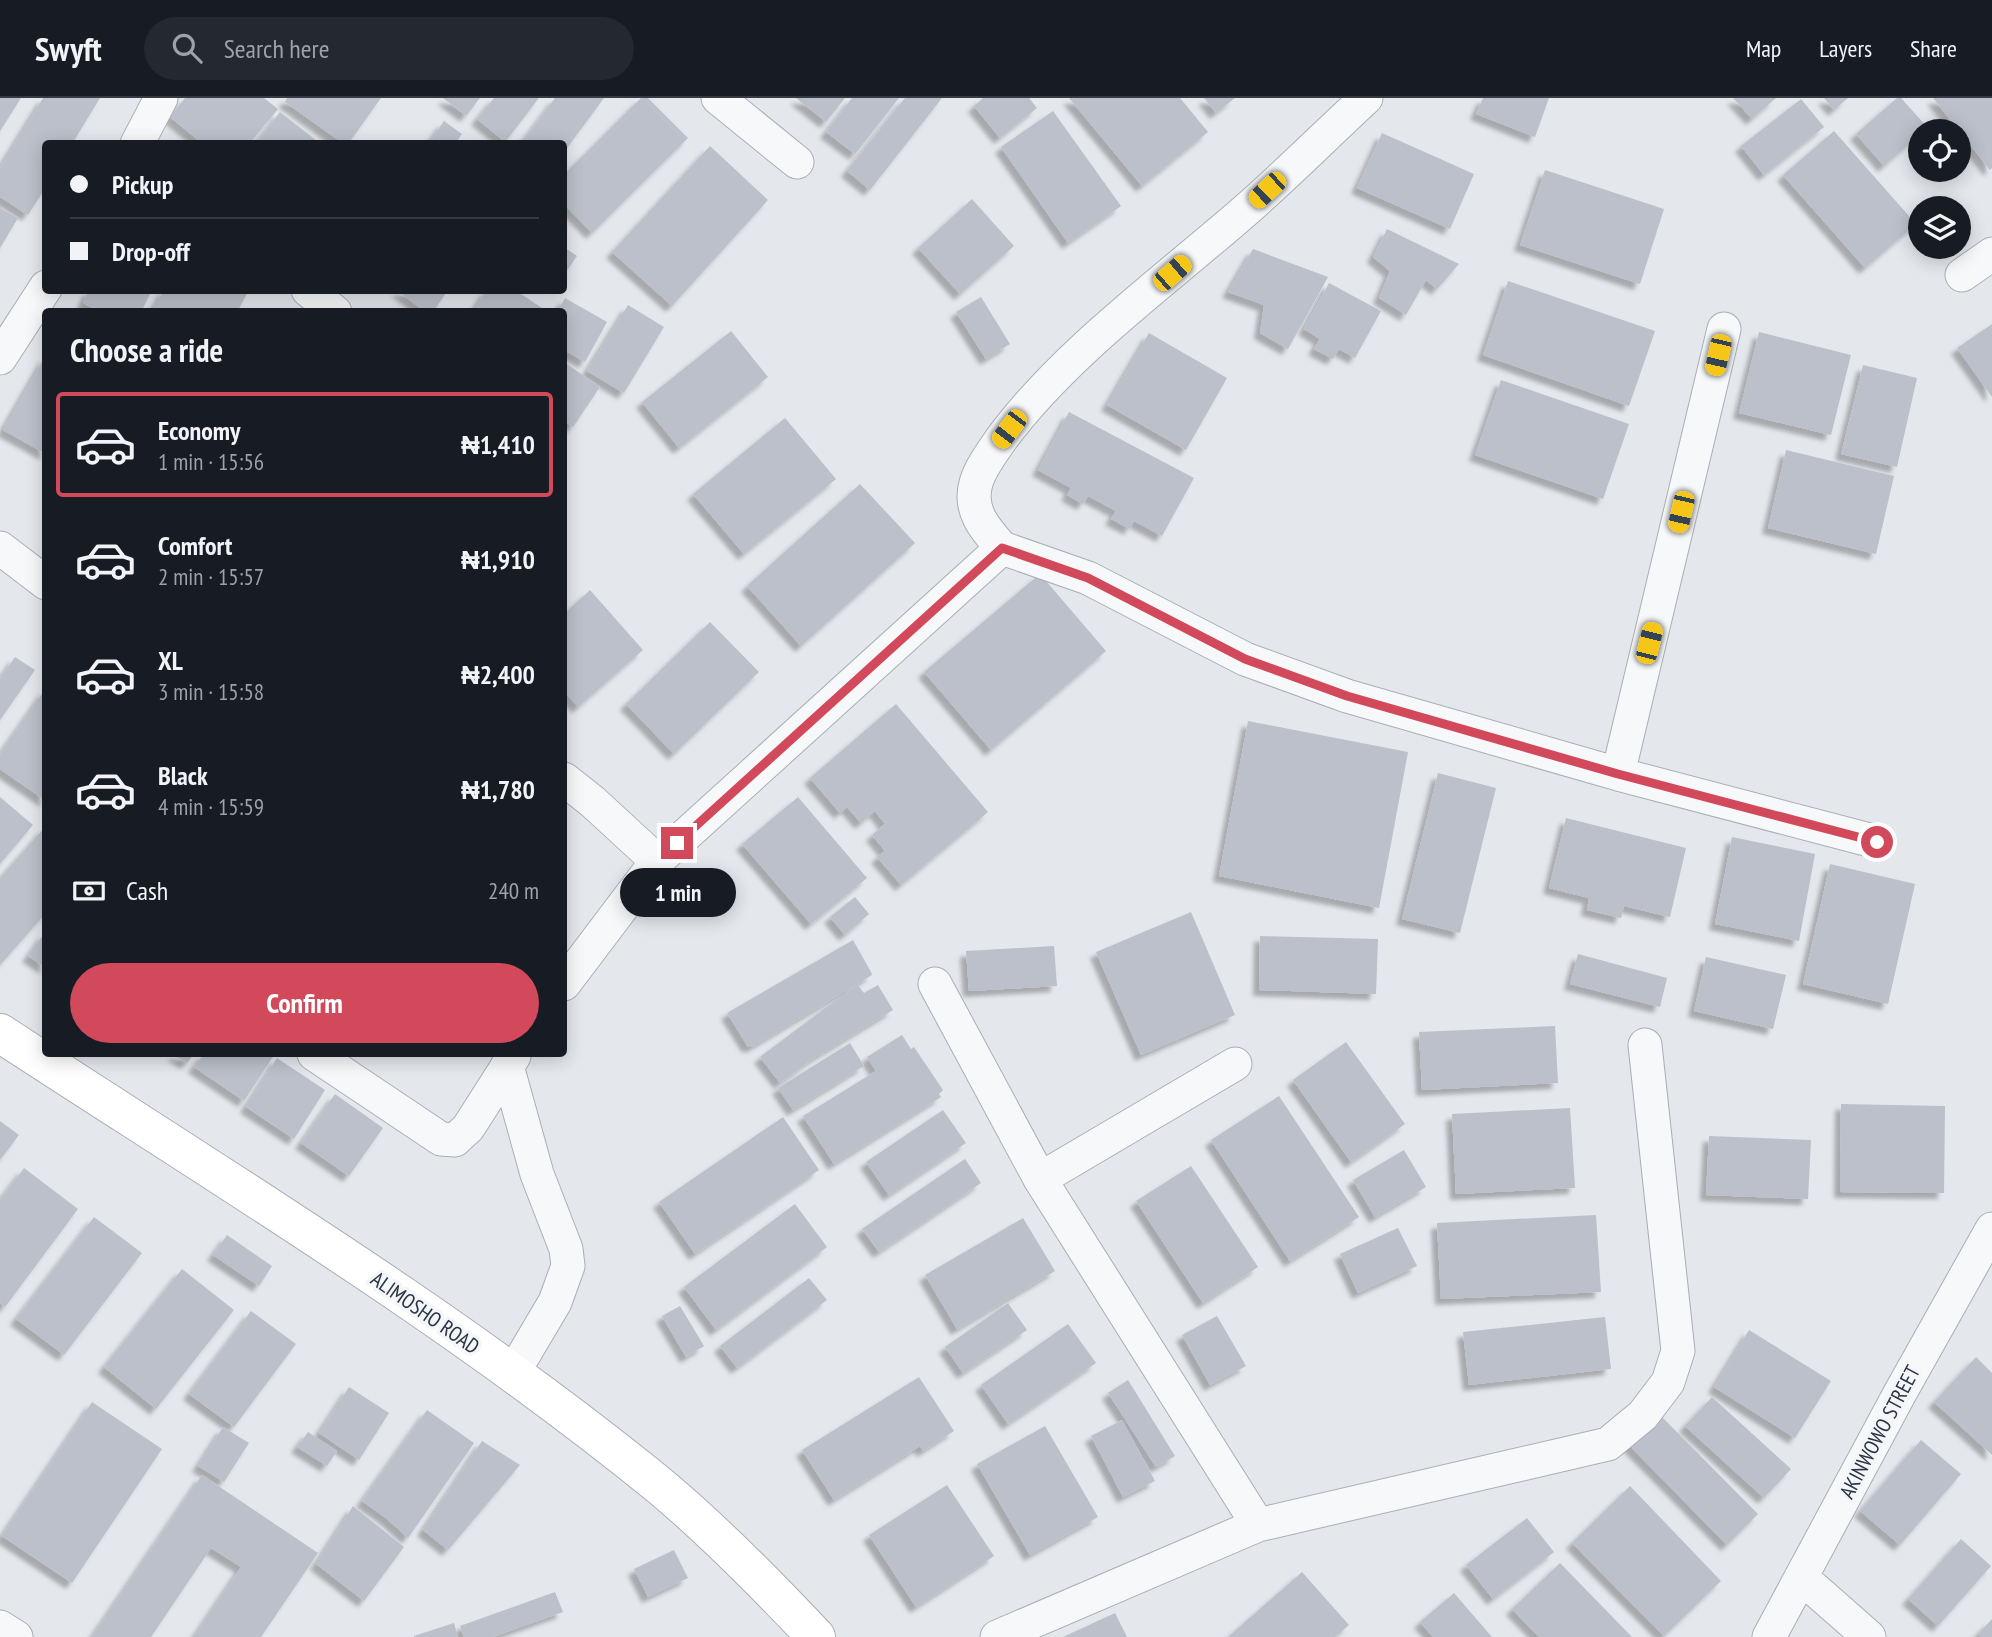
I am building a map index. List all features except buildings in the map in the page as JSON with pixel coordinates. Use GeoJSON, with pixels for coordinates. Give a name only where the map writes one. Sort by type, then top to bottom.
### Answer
{"type":"FeatureCollection","features":[{"type":"Feature","properties":{"kind":"main road","name":"ALIMOSHO ROAD"},"geometry":{"type":"LineString","coordinates":[[0,1033],[354,1263],[513,1373],[661,1487],[816,1637]]}},
{"type":"Feature","properties":{"kind":"street"},"geometry":{"type":"LineString","coordinates":[[139,140],[161,98]]}},
{"type":"Feature","properties":{"kind":"street"},"geometry":{"type":"LineString","coordinates":[[718,98],[797,162]]}},
{"type":"Feature","properties":{"kind":"street"},"geometry":{"type":"LineString","coordinates":[[1366,98],[1247,209],[1097,338],[1023,410],[995,447],[976,482],[972,502],[983,527],[1002,548],[1088,578],[1245,659],[1347,696],[1618,774],[1877,842]]}},
{"type":"Feature","properties":{"kind":"street"},"geometry":{"type":"LineString","coordinates":[[1962,275],[1992,254]]}},
{"type":"Feature","properties":{"kind":"street"},"geometry":{"type":"LineString","coordinates":[[0,358],[42,293]]}},
{"type":"Feature","properties":{"kind":"street"},"geometry":{"type":"LineString","coordinates":[[313,294],[330,308]]}},
{"type":"Feature","properties":{"kind":"street"},"geometry":{"type":"LineString","coordinates":[[1618,774],[1724,329]]}},
{"type":"Feature","properties":{"kind":"street"},"geometry":{"type":"LineString","coordinates":[[0,548],[42,580]]}},
{"type":"Feature","properties":{"kind":"street"},"geometry":{"type":"LineString","coordinates":[[567,980],[657,861],[1002,548]]}},
{"type":"Feature","properties":{"kind":"street"},"geometry":{"type":"LineString","coordinates":[[567,781],[657,861]]}},
{"type":"Feature","properties":{"kind":"street"},"geometry":{"type":"LineString","coordinates":[[935,984],[1040,1179],[1258,1525]]}},
{"type":"Feature","properties":{"kind":"street"},"geometry":{"type":"LineString","coordinates":[[998,1637],[1258,1525],[1608,1444],[1643,1415],[1668,1382],[1678,1351],[1645,1045]]}},
{"type":"Feature","properties":{"kind":"street"},"geometry":{"type":"LineString","coordinates":[[318,1057],[441,1139],[455,1139],[468,1128],[511,1060]]}},
{"type":"Feature","properties":{"kind":"street"},"geometry":{"type":"LineString","coordinates":[[511,1060],[537,1174],[566,1249],[568,1266],[555,1302],[513,1373]]}},
{"type":"Feature","properties":{"kind":"street"},"geometry":{"type":"LineString","coordinates":[[1040,1179],[1236,1064]]}},
{"type":"Feature","properties":{"kind":"street","name":"AKINWOWO STREET"},"geometry":{"type":"LineString","coordinates":[[1769,1637],[1992,1229]]}},
{"type":"Feature","properties":{"kind":"street"},"geometry":{"type":"LineString","coordinates":[[1802,1578],[1869,1637]]}},
{"type":"Feature","properties":{"kind":"street"},"geometry":{"type":"LineString","coordinates":[[0,1627],[16,1637]]}},
{"type":"Feature","properties":{"kind":"route"},"geometry":{"type":"LineString","coordinates":[[677,843],[1002,548],[1088,578],[1245,659],[1347,696],[1618,774],[1877,842]]}}]}
